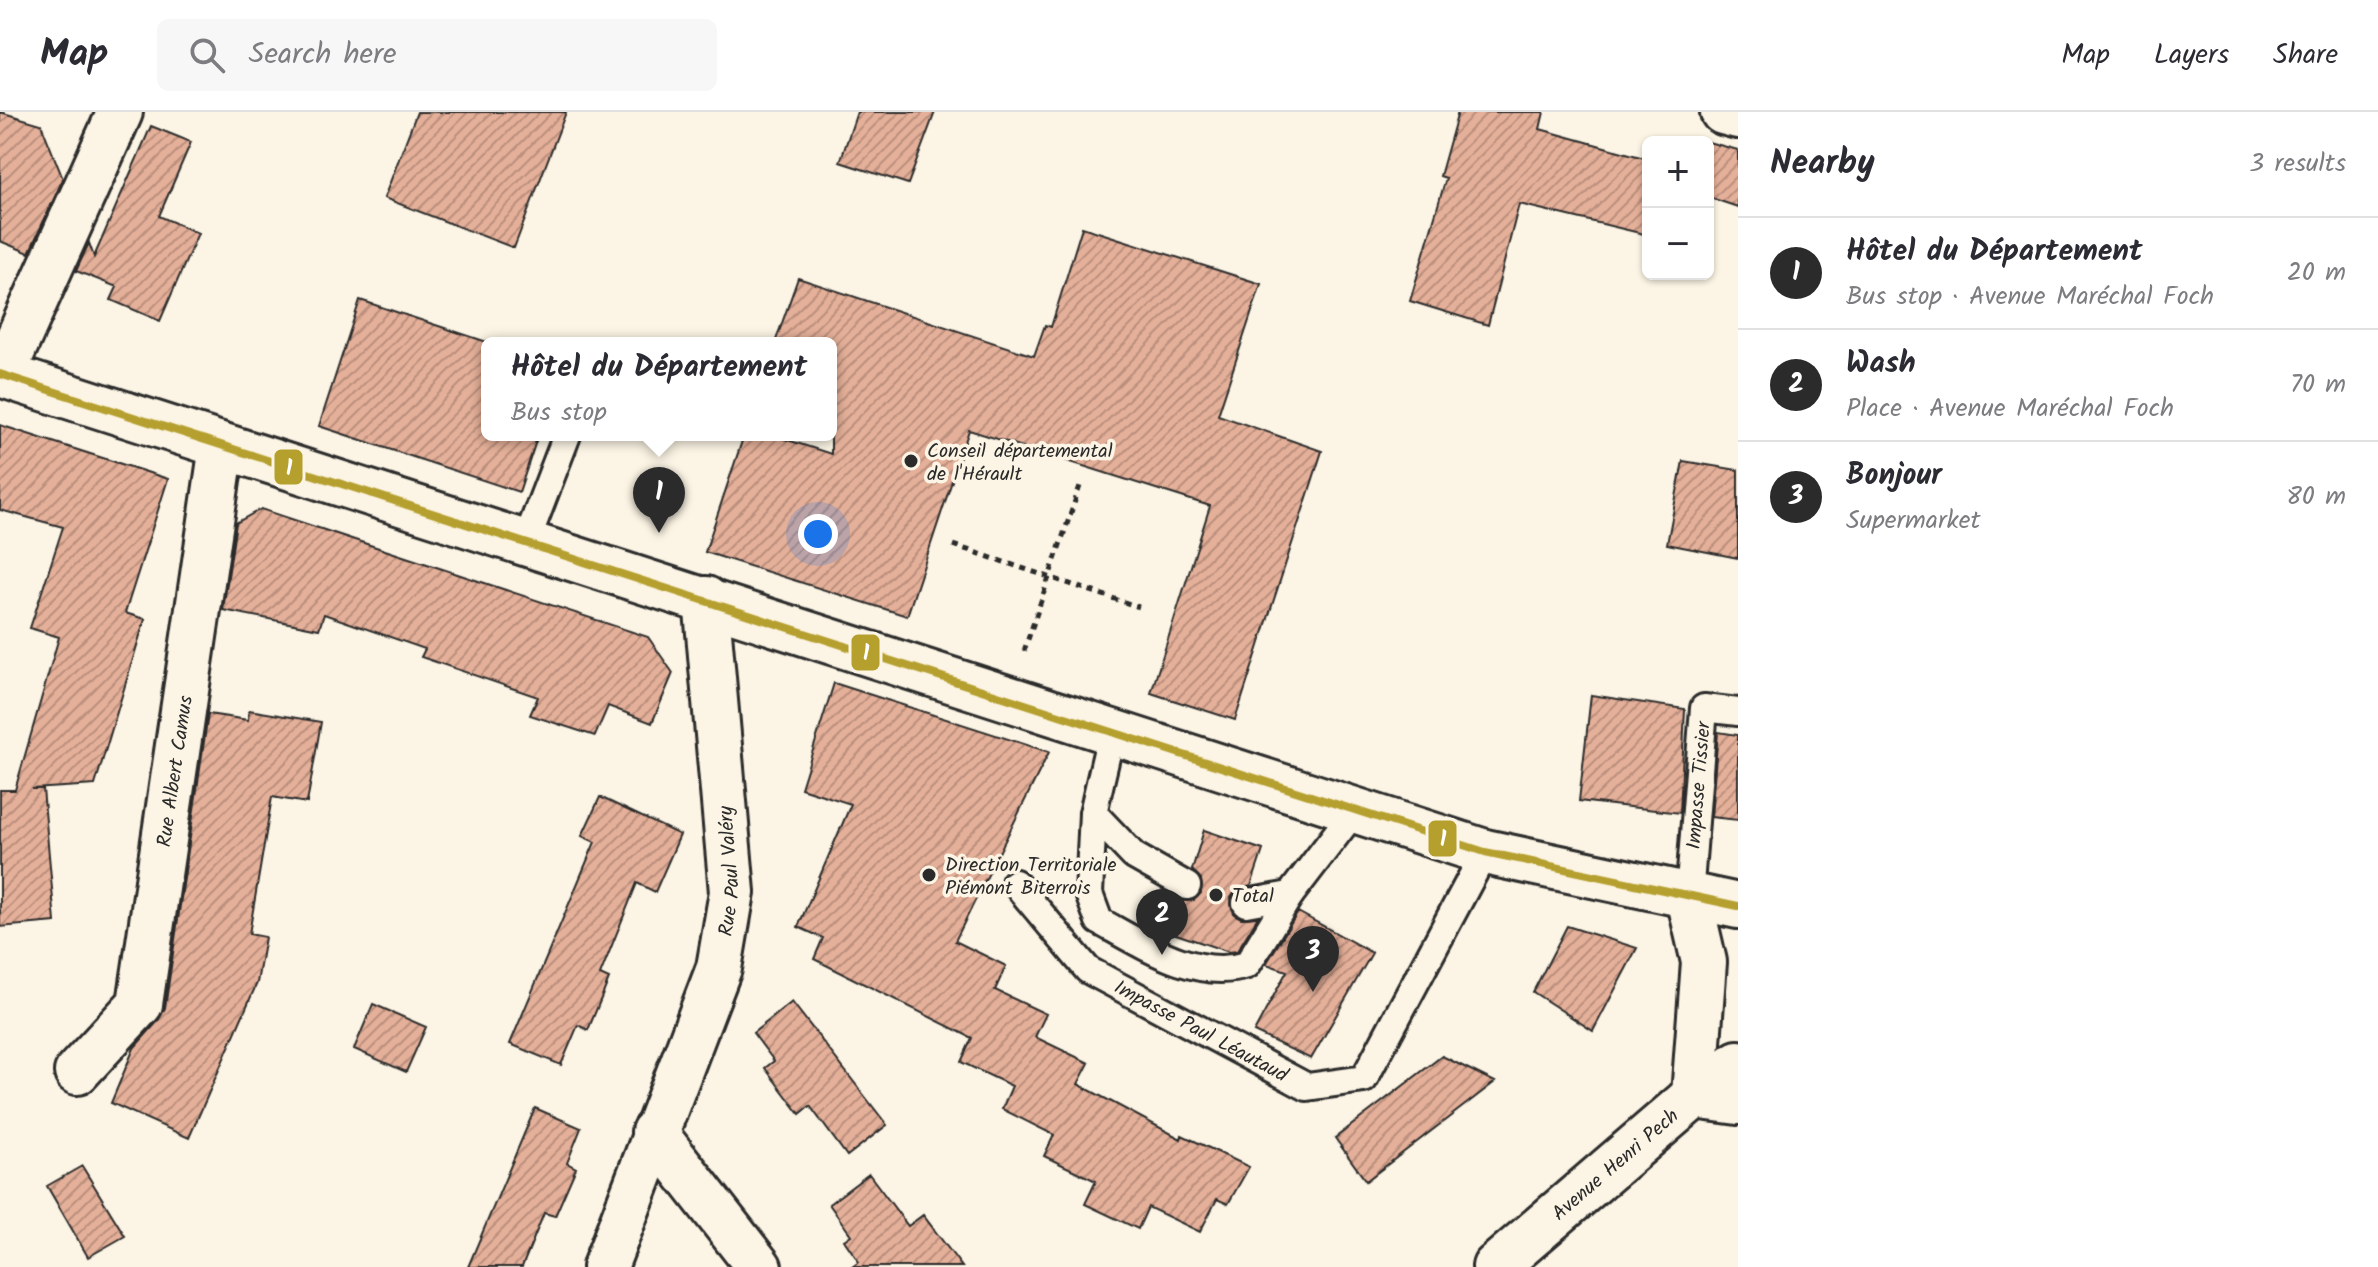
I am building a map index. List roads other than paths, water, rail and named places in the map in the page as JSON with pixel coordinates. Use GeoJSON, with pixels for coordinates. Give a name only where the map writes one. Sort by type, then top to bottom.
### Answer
{"type":"FeatureCollection","features":[{"type":"Feature","properties":{"kind":"main road"},"geometry":{"type":"LineString","coordinates":[[119,112],[1,375],[706,599],[1485,852],[1738,906]]}},
{"type":"Feature","properties":{"kind":"main road"},"geometry":{"type":"LineString","coordinates":[[1723,112],[1738,116]]}},
{"type":"Feature","properties":{"kind":"main road","name":"Rue Albert Camus"},"geometry":{"type":"LineString","coordinates":[[77,1072],[140,1004],[222,446]]}},
{"type":"Feature","properties":{"kind":"main road","name":"Rue Paul Valéry"},"geometry":{"type":"LineString","coordinates":[[605,1267],[719,968],[732,892],[706,599]]}},
{"type":"Feature","properties":{"kind":"main road"},"geometry":{"type":"LineString","coordinates":[[1689,897],[1704,962],[1694,1096],[1738,1102]]}},
{"type":"Feature","properties":{"kind":"main road","name":"Avenue Henri Pech"},"geometry":{"type":"LineString","coordinates":[[1495,1267],[1694,1096],[1738,1063]]}},
{"type":"Feature","properties":{"kind":"main road"},"geometry":{"type":"LineString","coordinates":[[654,1132],[759,1267]]}},
{"type":"Feature","properties":{"kind":"lane"},"geometry":{"type":"LineString","coordinates":[[526,542],[565,441]]}},
{"type":"Feature","properties":{"kind":"lane","name":"Impasse Tissier"},"geometry":{"type":"LineString","coordinates":[[1689,897],[1704,708],[1738,712]]}},
{"type":"Feature","properties":{"kind":"lane"},"geometry":{"type":"LineString","coordinates":[[1112,731],[1093,813],[1089,894],[1099,921],[1170,958],[1225,972],[1247,965],[1290,895],[1355,810]]}},
{"type":"Feature","properties":{"kind":"lane"},"geometry":{"type":"LineString","coordinates":[[1093,813],[1134,856],[1187,886]]}},
{"type":"Feature","properties":{"kind":"lane","name":"Impasse Paul Léautaud"},"geometry":{"type":"LineString","coordinates":[[1015,883],[1088,970],[1307,1087],[1364,1079],[1485,852]]}},
{"type":"Feature","properties":{"kind":"lane"},"geometry":{"type":"LineString","coordinates":[[1246,903],[1290,895]]}},
{"type":"Feature","properties":{"kind":"place","name":"Conseil départemental de l'Hérault"},"geometry":{"type":"Point","coordinates":[911,461]}},
{"type":"Feature","properties":{"kind":"place","name":"Hôtel du Département"},"geometry":{"type":"Point","coordinates":[659,533]}},
{"type":"Feature","properties":{"kind":"place","name":"Direction Territoriale Piémont Biterrois"},"geometry":{"type":"Point","coordinates":[929,875]}},
{"type":"Feature","properties":{"kind":"place","name":"Total"},"geometry":{"type":"Point","coordinates":[1216,895]}},
{"type":"Feature","properties":{"kind":"place","name":"Wash"},"geometry":{"type":"Point","coordinates":[1162,955]}},
{"type":"Feature","properties":{"kind":"place","name":"Bonjour"},"geometry":{"type":"Point","coordinates":[1313,992]}}]}
